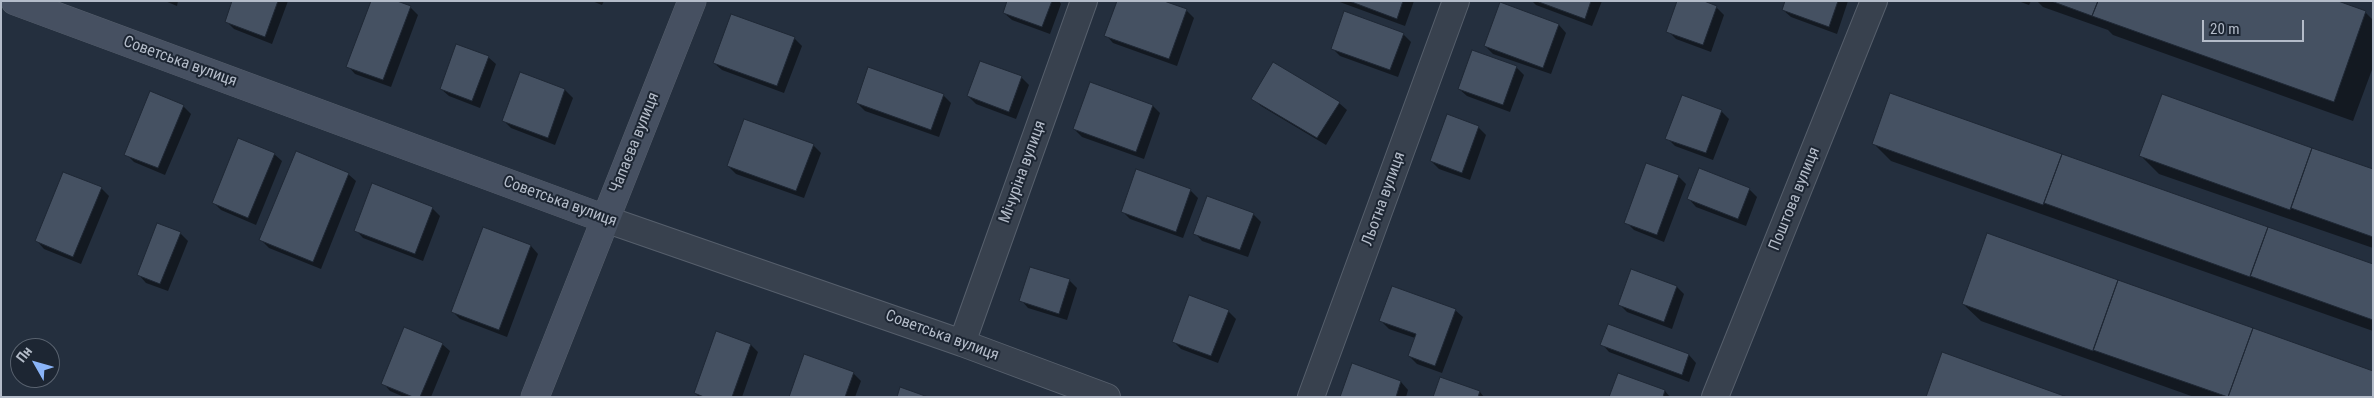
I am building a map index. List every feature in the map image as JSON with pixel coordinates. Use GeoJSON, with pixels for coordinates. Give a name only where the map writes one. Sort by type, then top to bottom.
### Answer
{"type":"FeatureCollection","features":[{"type":"Feature","properties":{"kind":"street","name":"Советська вулиця"},"geometry":{"type":"LineString","coordinates":[[15,1],[605,219],[962,342],[1107,397]]}},
{"type":"Feature","properties":{"kind":"street","name":"Чапаєва вулиця"},"geometry":{"type":"LineString","coordinates":[[535,397],[692,1]]}},
{"type":"Feature","properties":{"kind":"street","name":"Мічуріна вулиця"},"geometry":{"type":"LineString","coordinates":[[962,342],[1084,1]]}},
{"type":"Feature","properties":{"kind":"street","name":"Льотна вулиця"},"geometry":{"type":"LineString","coordinates":[[1311,397],[1456,1]]}},
{"type":"Feature","properties":{"kind":"street","name":"Поштова вулиця"},"geometry":{"type":"LineString","coordinates":[[1715,397],[1874,1]]}},
{"type":"Feature","properties":{"kind":"building"},"geometry":{"type":"Polygon","coordinates":[[[232,1],[278,1],[265,37],[225,22],[232,1]]]}},
{"type":"Feature","properties":{"kind":"building"},"geometry":{"type":"Polygon","coordinates":[[[371,1],[397,1],[411,6],[383,80],[346,67],[371,1]]]}},
{"type":"Feature","properties":{"kind":"building"},"geometry":{"type":"Polygon","coordinates":[[[1007,1],[1052,1],[1042,27],[1003,13],[1007,1]]]}},
{"type":"Feature","properties":{"kind":"building"},"geometry":{"type":"Polygon","coordinates":[[[1117,1],[1164,1],[1187,9],[1169,59],[1104,36],[1117,1]]]}},
{"type":"Feature","properties":{"kind":"building"},"geometry":{"type":"Polygon","coordinates":[[[1349,1],[1403,1],[1397,19],[1349,1]]]}},
{"type":"Feature","properties":{"kind":"building"},"geometry":{"type":"Polygon","coordinates":[[[1536,1],[1591,1],[1585,19],[1536,1]]]}},
{"type":"Feature","properties":{"kind":"building"},"geometry":{"type":"Polygon","coordinates":[[[1677,1],[1704,1],[1717,6],[1703,45],[1666,32],[1677,1]]]}},
{"type":"Feature","properties":{"kind":"building"},"geometry":{"type":"Polygon","coordinates":[[[1785,1],[1838,1],[1829,27],[1782,10],[1785,1]]]}},
{"type":"Feature","properties":{"kind":"building"},"geometry":{"type":"Polygon","coordinates":[[[2051,1],[2098,1],[2092,16],[2051,1]]]}},
{"type":"Feature","properties":{"kind":"building"},"geometry":{"type":"Polygon","coordinates":[[[2098,1],[2338,1],[2366,11],[2334,102],[2092,16],[2098,1]]]}},
{"type":"Feature","properties":{"kind":"building"},"geometry":{"type":"Polygon","coordinates":[[[1500,2],[1559,24],[1543,68],[1484,46],[1500,2]]]}},
{"type":"Feature","properties":{"kind":"building"},"geometry":{"type":"Polygon","coordinates":[[[1344,11],[1404,33],[1390,70],[1331,49],[1344,11]]]}},
{"type":"Feature","properties":{"kind":"building"},"geometry":{"type":"Polygon","coordinates":[[[731,14],[795,37],[777,86],[713,63],[731,14]]]}},
{"type":"Feature","properties":{"kind":"building"},"geometry":{"type":"Polygon","coordinates":[[[456,44],[489,56],[472,101],[440,89],[456,44]]]}},
{"type":"Feature","properties":{"kind":"building"},"geometry":{"type":"Polygon","coordinates":[[[1472,50],[1517,66],[1503,105],[1458,89],[1472,50]]]}},
{"type":"Feature","properties":{"kind":"building"},"geometry":{"type":"Polygon","coordinates":[[[980,61],[1022,76],[1009,112],[967,96],[980,61]]]}},
{"type":"Feature","properties":{"kind":"building"},"geometry":{"type":"Polygon","coordinates":[[[1273,62],[1340,102],[1317,138],[1251,99],[1273,62]]]}},
{"type":"Feature","properties":{"kind":"building"},"geometry":{"type":"Polygon","coordinates":[[[868,67],[944,94],[931,130],[856,103],[868,67]]]}},
{"type":"Feature","properties":{"kind":"building"},"geometry":{"type":"Polygon","coordinates":[[[520,72],[565,89],[548,138],[502,121],[520,72]]]}},
{"type":"Feature","properties":{"kind":"building"},"geometry":{"type":"Polygon","coordinates":[[[1090,82],[1153,105],[1136,152],[1073,129],[1090,82]]]}},
{"type":"Feature","properties":{"kind":"building"},"geometry":{"type":"Polygon","coordinates":[[[150,91],[184,105],[158,168],[124,155],[150,91]]]}},
{"type":"Feature","properties":{"kind":"building"},"geometry":{"type":"Polygon","coordinates":[[[1890,93],[2062,154],[2043,205],[1872,144],[1890,93]]]}},
{"type":"Feature","properties":{"kind":"building"},"geometry":{"type":"Polygon","coordinates":[[[2162,94],[2312,148],[2290,210],[2139,156],[2162,94]]]}},
{"type":"Feature","properties":{"kind":"building"},"geometry":{"type":"Polygon","coordinates":[[[1682,95],[1722,110],[1706,153],[1665,139],[1682,95]]]}},
{"type":"Feature","properties":{"kind":"building"},"geometry":{"type":"Polygon","coordinates":[[[1447,114],[1479,126],[1462,173],[1430,161],[1447,114]]]}},
{"type":"Feature","properties":{"kind":"building"},"geometry":{"type":"Polygon","coordinates":[[[744,119],[814,144],[796,191],[727,166],[744,119]]]}},
{"type":"Feature","properties":{"kind":"building"},"geometry":{"type":"Polygon","coordinates":[[[238,138],[275,153],[248,218],[212,203],[238,138]]]}},
{"type":"Feature","properties":{"kind":"building"},"geometry":{"type":"Polygon","coordinates":[[[2312,148],[2373,169],[2373,237],[2291,208],[2312,148]]]}},
{"type":"Feature","properties":{"kind":"building"},"geometry":{"type":"Polygon","coordinates":[[[296,151],[349,173],[313,262],[259,240],[296,151]]]}},
{"type":"Feature","properties":{"kind":"building"},"geometry":{"type":"Polygon","coordinates":[[[2062,154],[2268,227],[2250,277],[2044,203],[2062,154]]]}},
{"type":"Feature","properties":{"kind":"building"},"geometry":{"type":"Polygon","coordinates":[[[1646,163],[1679,175],[1657,235],[1624,223],[1646,163]]]}},
{"type":"Feature","properties":{"kind":"building"},"geometry":{"type":"Polygon","coordinates":[[[1699,168],[1750,188],[1738,219],[1687,199],[1699,168]]]}},
{"type":"Feature","properties":{"kind":"building"},"geometry":{"type":"Polygon","coordinates":[[[1136,169],[1191,189],[1176,232],[1121,212],[1136,169]]]}},
{"type":"Feature","properties":{"kind":"building"},"geometry":{"type":"Polygon","coordinates":[[[63,172],[102,187],[73,257],[35,241],[63,172]]]}},
{"type":"Feature","properties":{"kind":"building"},"geometry":{"type":"Polygon","coordinates":[[[372,183],[433,207],[415,254],[354,231],[372,183]]]}},
{"type":"Feature","properties":{"kind":"building"},"geometry":{"type":"Polygon","coordinates":[[[1207,196],[1254,213],[1240,250],[1193,234],[1207,196]]]}},
{"type":"Feature","properties":{"kind":"building"},"geometry":{"type":"Polygon","coordinates":[[[157,223],[181,232],[160,284],[137,275],[157,223]]]}},
{"type":"Feature","properties":{"kind":"building"},"geometry":{"type":"Polygon","coordinates":[[[483,227],[531,245],[499,330],[451,312],[483,227]]]}},
{"type":"Feature","properties":{"kind":"building"},"geometry":{"type":"Polygon","coordinates":[[[2268,227],[2373,264],[2373,320],[2250,276],[2268,227]]]}},
{"type":"Feature","properties":{"kind":"building"},"geometry":{"type":"Polygon","coordinates":[[[1987,233],[2118,280],[2093,351],[1962,304],[1987,233]]]}},
{"type":"Feature","properties":{"kind":"building"},"geometry":{"type":"Polygon","coordinates":[[[1030,267],[1070,279],[1059,314],[1019,301],[1030,267]]]}},
{"type":"Feature","properties":{"kind":"building"},"geometry":{"type":"Polygon","coordinates":[[[1631,269],[1677,286],[1664,322],[1618,305],[1631,269]]]}},
{"type":"Feature","properties":{"kind":"building"},"geometry":{"type":"Polygon","coordinates":[[[2118,280],[2253,328],[2228,397],[2093,350],[2118,280]]]}},
{"type":"Feature","properties":{"kind":"building"},"geometry":{"type":"Polygon","coordinates":[[[1392,286],[1456,309],[1435,366],[1408,356],[1416,334],[1379,321],[1392,286]]]}},
{"type":"Feature","properties":{"kind":"building"},"geometry":{"type":"Polygon","coordinates":[[[1189,295],[1229,310],[1211,356],[1172,342],[1189,295]]]}},
{"type":"Feature","properties":{"kind":"building"},"geometry":{"type":"Polygon","coordinates":[[[1608,324],[1689,354],[1682,375],[1600,345],[1608,324]]]}},
{"type":"Feature","properties":{"kind":"building"},"geometry":{"type":"Polygon","coordinates":[[[404,327],[443,343],[420,397],[413,397],[381,384],[404,327]]]}},
{"type":"Feature","properties":{"kind":"building"},"geometry":{"type":"Polygon","coordinates":[[[2253,328],[2373,371],[2373,397],[2228,397],[2253,328]]]}},
{"type":"Feature","properties":{"kind":"building"},"geometry":{"type":"Polygon","coordinates":[[[716,331],[751,344],[732,397],[704,397],[694,393],[716,331]]]}},
{"type":"Feature","properties":{"kind":"building"},"geometry":{"type":"Polygon","coordinates":[[[1942,352],[2067,397],[1926,397],[1942,352]]]}},
{"type":"Feature","properties":{"kind":"building"},"geometry":{"type":"Polygon","coordinates":[[[804,354],[854,372],[845,397],[789,397],[804,354]]]}},
{"type":"Feature","properties":{"kind":"building"},"geometry":{"type":"Polygon","coordinates":[[[1352,363],[1401,381],[1396,397],[1340,397],[1352,363]]]}},
{"type":"Feature","properties":{"kind":"building"},"geometry":{"type":"Polygon","coordinates":[[[1618,373],[1665,390],[1663,397],[1609,397],[1618,373]]]}},
{"type":"Feature","properties":{"kind":"building"},"geometry":{"type":"Polygon","coordinates":[[[1440,377],[1480,391],[1478,397],[1433,397],[1440,377]]]}},
{"type":"Feature","properties":{"kind":"building"},"geometry":{"type":"Polygon","coordinates":[[[900,387],[928,397],[897,397],[900,387]]]}}]}
